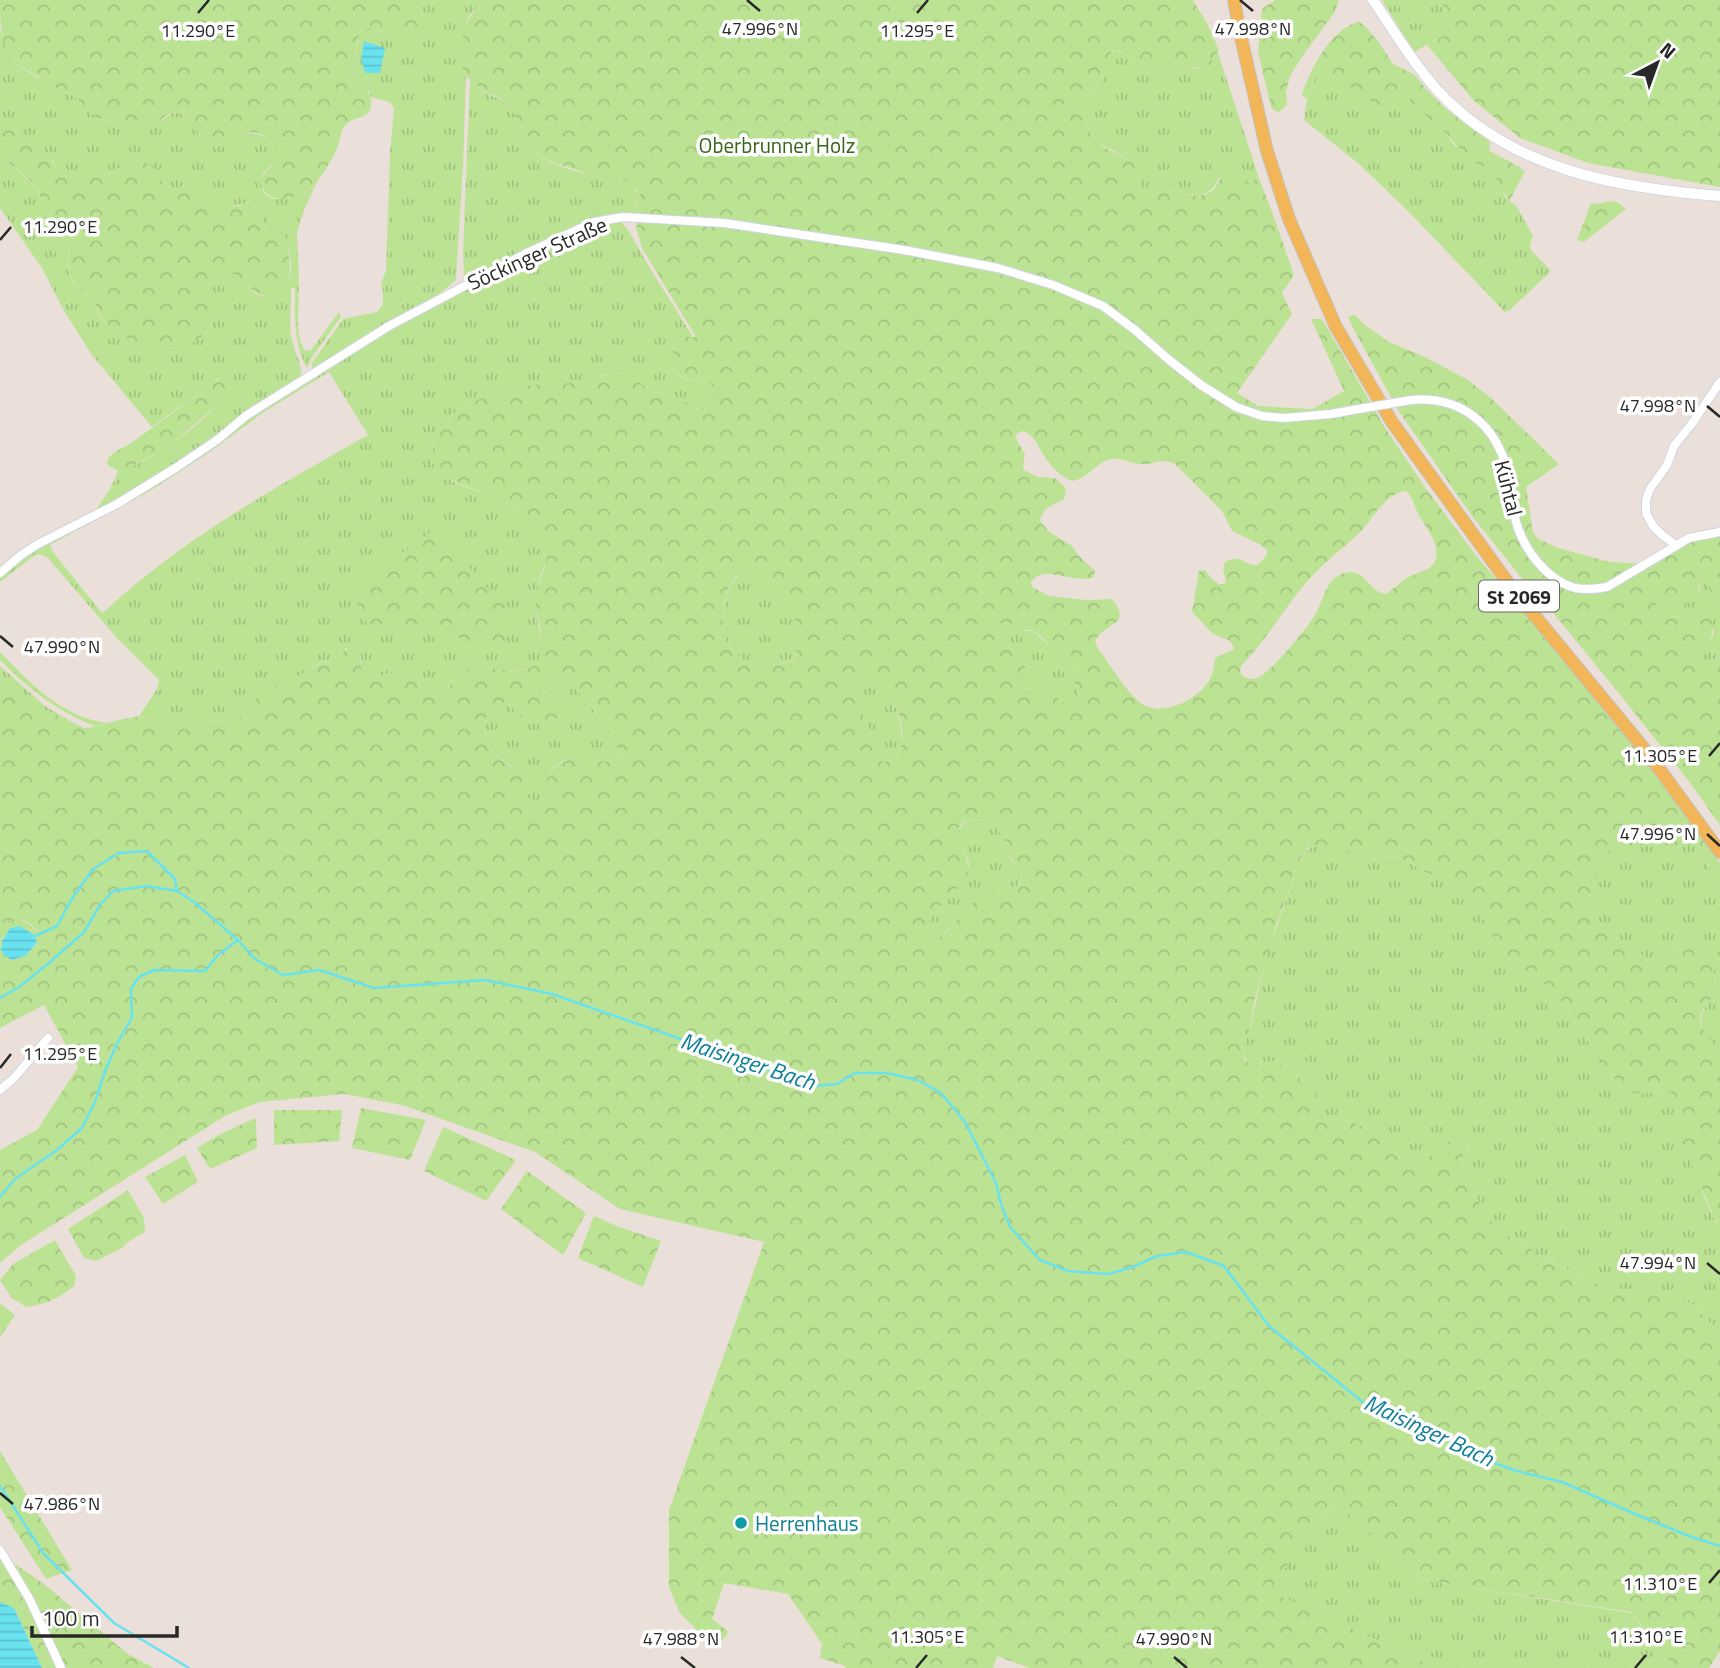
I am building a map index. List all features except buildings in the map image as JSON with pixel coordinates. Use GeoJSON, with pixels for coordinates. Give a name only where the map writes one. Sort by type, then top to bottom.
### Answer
{"type":"FeatureCollection","features":[{"type":"Feature","properties":{"kind":"main road","name":"St 2069"},"geometry":{"type":"LineString","coordinates":[[1234,0],[1270,162],[1289,219],[1336,327],[1392,422],[1511,587],[1646,751],[1720,852]]}},
{"type":"Feature","properties":{"kind":"street"},"geometry":{"type":"LineString","coordinates":[[1373,0],[1414,61],[1439,92],[1460,112],[1519,151],[1603,181],[1720,196]]}},
{"type":"Feature","properties":{"kind":"street","name":"Söckinger Straße"},"geometry":{"type":"LineString","coordinates":[[0,573],[38,544],[117,504],[177,467],[217,440],[247,415],[389,326],[525,254],[594,222],[623,216],[724,223],[904,250],[1023,275],[1103,306],[1201,385],[1236,407]]}},
{"type":"Feature","properties":{"kind":"street"},"geometry":{"type":"LineString","coordinates":[[1675,545],[1653,526],[1646,513],[1646,500],[1650,489],[1667,465],[1674,446],[1720,382]]}},
{"type":"Feature","properties":{"kind":"street","name":"Kühtal"},"geometry":{"type":"LineString","coordinates":[[1236,407],[1274,418],[1316,416],[1411,400],[1426,399],[1455,405],[1484,425],[1495,442],[1504,461],[1517,524],[1528,549],[1550,574],[1576,588],[1607,587],[1689,538],[1720,532]]}},
{"type":"Feature","properties":{"kind":"street"},"geometry":{"type":"LineString","coordinates":[[0,1090],[14,1078],[48,1038]]}},
{"type":"Feature","properties":{"kind":"street"},"geometry":{"type":"LineString","coordinates":[[0,1550],[30,1600],[61,1668]]}},
{"type":"Feature","properties":{"kind":"green space"},"geometry":{"type":"Polygon","coordinates":[[[0,0],[422,0],[422,4],[419,23],[407,35],[394,36],[367,28],[361,30],[352,74],[370,95],[370,110],[344,127],[331,161],[312,188],[295,197],[276,198],[264,191],[260,183],[276,160],[278,152],[263,135],[248,133],[215,147],[203,140],[194,123],[186,115],[168,114],[155,124],[134,127],[94,115],[74,96],[54,88],[14,62],[3,40],[0,0]]]}},
{"type":"Feature","properties":{"kind":"green space"},"geometry":{"type":"Polygon","coordinates":[[[422,0],[483,0],[468,18],[459,53],[466,77],[456,280],[438,295],[312,370],[312,363],[343,319],[377,312],[383,305],[381,284],[386,271],[394,108],[389,102],[371,97],[352,74],[359,34],[364,28],[372,28],[390,35],[421,18],[422,0]]]}},
{"type":"Feature","properties":{"kind":"green space","name":"Oberbrunner Holz"},"geometry":{"type":"Polygon","coordinates":[[[483,0],[1193,0],[1219,50],[1216,55],[1204,66],[1183,71],[1135,61],[1120,50],[1112,51],[1108,72],[1086,107],[1088,128],[1099,143],[1132,163],[1140,186],[1146,192],[1164,190],[1201,195],[1214,189],[1224,175],[1245,181],[1259,178],[1294,275],[1282,293],[1292,314],[1237,393],[1258,406],[1312,409],[1344,391],[1311,319],[1322,319],[1384,426],[1424,486],[1478,558],[1641,751],[1720,863],[1720,887],[1697,845],[1689,840],[1676,846],[1625,846],[1607,851],[1600,858],[1589,907],[1608,936],[1634,945],[1651,966],[1660,963],[1674,949],[1685,944],[1720,948],[1720,959],[1713,967],[1717,990],[1702,1011],[1700,1020],[1720,1055],[1720,1231],[1682,1141],[1671,1092],[1625,1094],[1555,993],[1534,977],[1511,965],[1499,941],[1482,931],[1485,900],[1445,879],[1426,873],[1408,861],[1313,845],[1301,856],[1276,926],[1255,999],[1248,1036],[1242,1049],[1245,1061],[1252,1066],[1273,1061],[1284,1066],[1313,1088],[1320,1101],[1321,1111],[1327,1117],[1334,1121],[1351,1122],[1382,1134],[1402,1162],[1416,1169],[1446,1143],[1460,1139],[1470,1141],[1463,1156],[1463,1164],[1476,1184],[1481,1208],[1505,1234],[1550,1263],[1561,1265],[1580,1277],[1615,1290],[1628,1289],[1651,1296],[1673,1296],[1694,1305],[1720,1334],[1720,1651],[1709,1668],[1675,1668],[1631,1612],[1423,1580],[1334,1501],[1269,1591],[1421,1660],[1428,1668],[1030,1668],[997,1656],[993,1668],[846,1668],[820,1658],[822,1644],[788,1594],[724,1583],[712,1619],[729,1632],[715,1648],[680,1613],[669,1588],[669,1510],[764,1242],[620,1209],[535,1152],[402,1105],[344,1094],[260,1102],[225,1116],[21,1245],[0,1263],[0,1150],[37,1130],[78,1067],[44,1005],[0,1028],[0,968],[29,958],[42,941],[34,928],[25,921],[14,920],[0,924],[0,679],[25,706],[48,711],[84,728],[139,716],[175,724],[248,717],[253,713],[257,697],[263,688],[285,685],[356,646],[362,669],[367,675],[374,677],[398,673],[434,693],[443,692],[463,672],[479,668],[527,669],[539,660],[542,649],[536,600],[547,558],[547,539],[539,527],[515,508],[455,482],[436,468],[432,459],[433,448],[444,423],[461,408],[504,389],[581,382],[612,373],[624,374],[657,393],[676,397],[700,409],[709,409],[718,396],[717,390],[707,380],[686,379],[675,370],[673,355],[678,335],[684,333],[688,337],[696,337],[642,248],[636,227],[635,206],[640,197],[637,190],[621,177],[593,175],[542,157],[529,144],[508,104],[501,98],[486,93],[464,75],[459,56],[463,27],[483,0]],[[1022,431],[1015,437],[1025,454],[1024,470],[1038,477],[1055,478],[1066,490],[1064,499],[1047,508],[1040,520],[1048,531],[1072,546],[1095,571],[1094,577],[1086,579],[1044,574],[1031,582],[1032,587],[1049,596],[1087,600],[1112,599],[1120,615],[1095,642],[1126,688],[1138,701],[1152,708],[1171,707],[1190,699],[1210,679],[1215,658],[1234,648],[1230,641],[1213,634],[1192,612],[1199,571],[1205,570],[1212,579],[1224,584],[1225,562],[1239,559],[1257,565],[1266,556],[1267,550],[1232,531],[1222,511],[1175,464],[1162,461],[1138,464],[1110,459],[1073,481],[1053,467],[1030,435],[1022,431]],[[1406,491],[1393,496],[1357,535],[1305,584],[1241,666],[1242,676],[1257,678],[1279,660],[1311,621],[1327,588],[1336,577],[1343,573],[1356,573],[1376,590],[1386,594],[1408,577],[1430,568],[1436,560],[1431,534],[1406,491]],[[746,569],[732,581],[723,617],[722,635],[727,643],[752,665],[772,666],[791,661],[796,650],[795,620],[790,611],[746,569]],[[1004,623],[996,630],[1026,665],[1023,676],[1013,678],[1015,686],[1044,690],[1069,706],[1078,704],[1080,698],[1073,678],[1071,652],[1066,647],[1055,649],[1033,631],[1004,623]],[[860,674],[853,679],[851,691],[869,728],[878,758],[888,762],[900,750],[902,740],[902,729],[894,704],[888,692],[870,677],[860,674]],[[558,678],[544,684],[543,690],[546,693],[567,707],[567,711],[562,715],[547,722],[529,723],[509,705],[493,704],[485,725],[489,747],[519,775],[527,795],[535,802],[545,797],[547,776],[557,765],[579,759],[607,762],[614,760],[620,753],[602,722],[575,688],[558,678]],[[979,819],[966,821],[960,826],[958,833],[968,867],[967,875],[929,920],[925,938],[931,942],[946,933],[977,900],[1016,887],[1022,879],[1021,871],[1008,853],[1002,835],[994,826],[979,819]]]}},
{"type":"Feature","properties":{"kind":"green space"},"geometry":{"type":"Polygon","coordinates":[[[1275,0],[1339,0],[1334,13],[1290,76],[1286,92],[1287,105],[1279,112],[1271,107],[1258,52],[1262,9],[1275,0]]]}},
{"type":"Feature","properties":{"kind":"green space"},"geometry":{"type":"Polygon","coordinates":[[[1382,0],[1443,0],[1445,35],[1414,52],[1382,0]]]}},
{"type":"Feature","properties":{"kind":"green space"},"geometry":{"type":"Polygon","coordinates":[[[1443,0],[1720,0],[1720,187],[1588,163],[1520,138],[1474,101],[1427,45],[1445,35],[1443,0]]]}},
{"type":"Feature","properties":{"kind":"green space"},"geometry":{"type":"Polygon","coordinates":[[[1359,22],[1378,41],[1393,64],[1414,74],[1445,108],[1488,140],[1489,151],[1525,171],[1510,200],[1501,190],[1493,170],[1468,159],[1446,133],[1412,104],[1402,87],[1381,110],[1320,67],[1307,98],[1303,97],[1306,84],[1323,51],[1339,32],[1359,22]]]}},
{"type":"Feature","properties":{"kind":"green space"},"geometry":{"type":"Polygon","coordinates":[[[0,30],[15,64],[74,96],[94,115],[109,122],[147,126],[172,113],[179,113],[191,118],[199,135],[217,147],[250,133],[265,137],[279,152],[276,160],[263,174],[262,189],[274,199],[304,194],[319,177],[297,232],[298,326],[300,341],[305,351],[311,350],[339,312],[341,317],[307,368],[297,339],[295,288],[291,288],[291,334],[300,364],[300,378],[174,464],[95,511],[118,470],[147,459],[178,439],[229,392],[222,378],[216,380],[152,427],[92,355],[64,311],[42,268],[0,208],[0,156],[24,175],[36,189],[52,225],[67,244],[70,276],[94,301],[101,318],[119,333],[150,349],[162,350],[185,344],[206,333],[215,314],[198,294],[198,290],[213,283],[222,271],[236,275],[259,295],[276,293],[283,289],[290,276],[289,252],[285,237],[265,226],[261,220],[264,215],[250,201],[236,205],[221,204],[209,198],[201,187],[191,183],[175,189],[158,176],[150,164],[135,161],[124,163],[112,172],[90,176],[72,184],[61,176],[52,160],[22,139],[0,116],[0,30]]]}},
{"type":"Feature","properties":{"kind":"green space"},"geometry":{"type":"Polygon","coordinates":[[[1116,50],[1135,61],[1183,71],[1200,68],[1218,53],[1259,178],[1244,181],[1219,178],[1207,193],[1200,195],[1142,190],[1138,185],[1136,171],[1128,159],[1095,139],[1086,123],[1088,101],[1108,70],[1110,54],[1116,50]]]}},
{"type":"Feature","properties":{"kind":"green space"},"geometry":{"type":"Polygon","coordinates":[[[1320,66],[1381,110],[1402,87],[1412,104],[1446,133],[1454,145],[1493,170],[1504,195],[1517,207],[1533,236],[1531,250],[1551,271],[1510,310],[1505,312],[1359,164],[1304,120],[1307,98],[1320,66]]]}},
{"type":"Feature","properties":{"kind":"green space"},"geometry":{"type":"Polygon","coordinates":[[[470,81],[489,95],[507,103],[528,142],[545,159],[576,171],[599,176],[616,176],[628,182],[640,197],[635,203],[635,214],[606,216],[586,222],[469,280],[466,279],[463,252],[470,81]]]}},
{"type":"Feature","properties":{"kind":"green space"},"geometry":{"type":"Polygon","coordinates":[[[0,116],[22,139],[47,153],[61,176],[72,183],[89,176],[109,173],[124,163],[135,161],[154,166],[162,181],[169,187],[175,189],[194,183],[217,202],[237,206],[254,201],[263,205],[265,211],[261,220],[265,228],[274,227],[283,234],[286,241],[290,268],[286,286],[277,293],[263,295],[237,276],[222,271],[215,283],[202,286],[198,290],[215,315],[209,329],[201,337],[163,350],[149,349],[125,338],[105,322],[93,300],[72,279],[68,267],[67,244],[50,223],[36,188],[0,156],[0,116]]]}},
{"type":"Feature","properties":{"kind":"green space"},"geometry":{"type":"Polygon","coordinates":[[[1617,202],[1626,209],[1584,242],[1577,240],[1591,203],[1617,202]]]}},
{"type":"Feature","properties":{"kind":"green space"},"geometry":{"type":"Polygon","coordinates":[[[620,221],[629,231],[693,337],[679,335],[677,338],[674,365],[679,376],[695,381],[707,380],[715,387],[718,397],[709,409],[700,409],[675,397],[652,391],[617,372],[582,382],[504,389],[462,407],[445,422],[432,449],[434,463],[439,471],[467,488],[497,498],[511,506],[524,514],[547,536],[548,553],[538,590],[538,621],[543,651],[531,667],[514,670],[479,668],[463,672],[443,692],[434,693],[398,673],[374,677],[367,675],[362,669],[361,656],[347,648],[332,660],[318,664],[285,685],[269,687],[248,717],[175,724],[139,716],[157,689],[159,680],[116,637],[47,557],[39,554],[34,556],[0,582],[0,576],[28,553],[114,508],[373,339],[514,263],[601,223],[620,221]],[[329,372],[264,412],[150,491],[50,545],[103,613],[196,538],[368,435],[329,372]]]}},
{"type":"Feature","properties":{"kind":"green space"},"geometry":{"type":"Polygon","coordinates":[[[1355,315],[1389,342],[1468,380],[1491,398],[1559,464],[1526,487],[1533,532],[1537,538],[1558,548],[1610,562],[1650,564],[1689,541],[1720,535],[1720,603],[1714,599],[1705,576],[1695,600],[1684,606],[1656,603],[1653,614],[1678,617],[1704,610],[1714,614],[1711,638],[1691,652],[1696,662],[1720,658],[1720,825],[1621,696],[1472,516],[1398,410],[1353,328],[1348,316],[1355,315]]]}},
{"type":"Feature","properties":{"kind":"green space"},"geometry":{"type":"Polygon","coordinates":[[[222,378],[230,383],[229,393],[167,448],[126,469],[110,467],[107,463],[113,453],[151,429],[211,383],[222,378]]]}},
{"type":"Feature","properties":{"kind":"green space"},"geometry":{"type":"Polygon","coordinates":[[[434,529],[451,542],[475,575],[507,609],[510,622],[501,649],[485,650],[435,627],[420,627],[384,637],[375,635],[368,628],[357,601],[358,591],[368,572],[409,549],[434,529]]]}},
{"type":"Feature","properties":{"kind":"green space"},"geometry":{"type":"Polygon","coordinates":[[[746,569],[784,603],[794,618],[796,652],[791,660],[785,663],[772,666],[752,665],[737,654],[722,635],[726,598],[733,582],[746,569]]]}},
{"type":"Feature","properties":{"kind":"green space"},"geometry":{"type":"Polygon","coordinates":[[[1706,575],[1714,599],[1720,603],[1720,658],[1696,662],[1691,652],[1710,640],[1714,631],[1704,610],[1678,617],[1653,614],[1655,603],[1684,606],[1699,591],[1701,581],[1706,575]]]}},
{"type":"Feature","properties":{"kind":"green space"},"geometry":{"type":"Polygon","coordinates":[[[1001,623],[1023,631],[1034,631],[1048,645],[1069,648],[1073,678],[1080,698],[1078,704],[1068,706],[1041,690],[1015,686],[1013,678],[1023,675],[1026,665],[998,635],[996,630],[1001,623]]]}},
{"type":"Feature","properties":{"kind":"green space"},"geometry":{"type":"Polygon","coordinates":[[[0,652],[35,687],[61,706],[76,714],[107,723],[96,727],[56,707],[11,671],[0,660],[0,652]]]}},
{"type":"Feature","properties":{"kind":"green space"},"geometry":{"type":"Polygon","coordinates":[[[0,666],[45,706],[77,725],[48,711],[25,706],[0,679],[0,666]]]}},
{"type":"Feature","properties":{"kind":"green space"},"geometry":{"type":"Polygon","coordinates":[[[860,674],[882,684],[888,691],[898,715],[901,747],[896,756],[888,762],[878,758],[869,728],[851,692],[852,681],[860,674]]]}},
{"type":"Feature","properties":{"kind":"green space"},"geometry":{"type":"Polygon","coordinates":[[[558,678],[584,698],[620,753],[609,761],[569,759],[561,762],[549,773],[545,797],[539,802],[528,797],[518,774],[492,751],[486,738],[486,718],[493,704],[502,703],[509,705],[529,723],[547,722],[560,716],[567,711],[543,690],[544,684],[558,678]]]}},
{"type":"Feature","properties":{"kind":"green space"},"geometry":{"type":"Polygon","coordinates":[[[979,819],[998,829],[1004,838],[1009,857],[1020,870],[1022,881],[1016,887],[990,894],[972,904],[939,939],[931,942],[925,938],[929,920],[962,882],[969,867],[958,833],[964,824],[979,819]]]}},
{"type":"Feature","properties":{"kind":"green space"},"geometry":{"type":"Polygon","coordinates":[[[1689,840],[1697,845],[1720,887],[1720,948],[1685,944],[1674,949],[1660,963],[1651,966],[1634,945],[1608,936],[1589,907],[1600,858],[1607,851],[1625,846],[1676,846],[1689,840]]]}},
{"type":"Feature","properties":{"kind":"green space"},"geometry":{"type":"Polygon","coordinates":[[[1313,845],[1404,859],[1426,873],[1445,879],[1485,900],[1482,931],[1499,941],[1511,965],[1534,977],[1555,993],[1625,1094],[1671,1092],[1704,1196],[1720,1231],[1720,1334],[1694,1305],[1673,1296],[1651,1296],[1628,1289],[1615,1290],[1580,1277],[1561,1265],[1551,1263],[1505,1234],[1481,1208],[1476,1184],[1463,1164],[1463,1156],[1469,1145],[1448,1141],[1417,1169],[1402,1162],[1382,1134],[1351,1122],[1334,1121],[1327,1117],[1321,1111],[1320,1101],[1313,1088],[1284,1066],[1273,1061],[1252,1066],[1247,1063],[1242,1049],[1250,1027],[1266,958],[1301,856],[1313,845]]]}},
{"type":"Feature","properties":{"kind":"green space"},"geometry":{"type":"Polygon","coordinates":[[[16,918],[35,930],[42,941],[29,958],[0,968],[0,924],[16,918]],[[20,926],[10,928],[2,940],[1,951],[12,960],[25,956],[37,944],[34,935],[20,926]]]}},
{"type":"Feature","properties":{"kind":"green space"},"geometry":{"type":"Polygon","coordinates":[[[1720,959],[1720,1055],[1704,1030],[1701,1017],[1716,992],[1713,966],[1720,959]]]}},
{"type":"Feature","properties":{"kind":"green space"},"geometry":{"type":"Polygon","coordinates":[[[361,1108],[426,1120],[410,1160],[352,1148],[361,1108]]]}},
{"type":"Feature","properties":{"kind":"green space"},"geometry":{"type":"Polygon","coordinates":[[[274,1110],[342,1110],[339,1141],[274,1145],[274,1110]]]}},
{"type":"Feature","properties":{"kind":"green space"},"geometry":{"type":"Polygon","coordinates":[[[256,1118],[257,1148],[210,1169],[197,1148],[256,1118]]]}},
{"type":"Feature","properties":{"kind":"green space"},"geometry":{"type":"Polygon","coordinates":[[[443,1127],[516,1160],[486,1201],[424,1171],[443,1127]]]}},
{"type":"Feature","properties":{"kind":"green space"},"geometry":{"type":"Polygon","coordinates":[[[185,1155],[198,1182],[163,1204],[145,1177],[185,1155]]]}},
{"type":"Feature","properties":{"kind":"green space"},"geometry":{"type":"Polygon","coordinates":[[[527,1171],[586,1213],[563,1255],[501,1209],[527,1171]]]}},
{"type":"Feature","properties":{"kind":"green space"},"geometry":{"type":"Polygon","coordinates":[[[128,1190],[144,1218],[145,1232],[96,1261],[84,1258],[68,1229],[128,1190]]]}},
{"type":"Feature","properties":{"kind":"green space"},"geometry":{"type":"Polygon","coordinates":[[[594,1216],[661,1241],[643,1287],[578,1258],[594,1216]]]}},
{"type":"Feature","properties":{"kind":"green space"},"geometry":{"type":"Polygon","coordinates":[[[55,1240],[76,1276],[74,1286],[52,1300],[26,1307],[11,1297],[0,1280],[13,1264],[55,1240]]]}},
{"type":"Feature","properties":{"kind":"green space"},"geometry":{"type":"Polygon","coordinates":[[[0,1303],[15,1315],[0,1337],[0,1303]]]}},
{"type":"Feature","properties":{"kind":"green space"},"geometry":{"type":"Polygon","coordinates":[[[0,1451],[72,1570],[46,1579],[0,1507],[0,1451]]]}},
{"type":"Feature","properties":{"kind":"green space"},"geometry":{"type":"Polygon","coordinates":[[[1334,1501],[1423,1580],[1631,1613],[1675,1668],[1428,1668],[1421,1660],[1268,1591],[1334,1501]]]}},
{"type":"Feature","properties":{"kind":"green space"},"geometry":{"type":"Polygon","coordinates":[[[0,1550],[6,1558],[44,1584],[128,1654],[154,1668],[42,1668],[14,1608],[0,1602],[0,1550]]]}},
{"type":"Feature","properties":{"kind":"water"},"geometry":{"type":"Polygon","coordinates":[[[364,41],[385,48],[380,73],[365,73],[361,58],[364,41]]]}},
{"type":"Feature","properties":{"kind":"water"},"geometry":{"type":"Polygon","coordinates":[[[20,926],[34,935],[37,943],[25,956],[12,960],[1,951],[2,941],[10,928],[20,926]]]}},
{"type":"Feature","properties":{"kind":"water"},"geometry":{"type":"Polygon","coordinates":[[[0,1602],[14,1608],[42,1668],[0,1668],[0,1602]]]}},
{"type":"Feature","properties":{"kind":"waterway"},"geometry":{"type":"LineString","coordinates":[[35,936],[57,926],[93,869],[119,853],[147,851],[175,879],[177,891]]}},
{"type":"Feature","properties":{"kind":"waterway","name":"Maisinger Bach"},"geometry":{"type":"LineString","coordinates":[[0,998],[19,987],[84,932],[100,905],[113,891],[146,886],[177,891],[194,902],[238,940],[255,959],[283,975],[319,970],[374,988],[485,980],[552,994],[815,1086],[837,1084],[855,1073],[887,1073],[918,1080],[941,1093],[965,1122],[996,1183],[1010,1227],[1040,1260],[1068,1271],[1108,1274],[1157,1256],[1186,1252],[1224,1266],[1269,1326],[1370,1408],[1411,1420],[1440,1433],[1469,1454],[1517,1471],[1562,1482],[1689,1536],[1720,1546]]}},
{"type":"Feature","properties":{"kind":"waterway"},"geometry":{"type":"LineString","coordinates":[[0,1197],[15,1179],[57,1150],[82,1128],[117,1044],[132,1017],[131,989],[139,977],[154,970],[205,971],[218,955],[238,940]]}},
{"type":"Feature","properties":{"kind":"waterway"},"geometry":{"type":"LineString","coordinates":[[0,1486],[44,1554],[114,1623],[189,1668]]}},
{"type":"Feature","properties":{"kind":"place","name":"Herrenhaus"},"geometry":{"type":"Point","coordinates":[741,1523]}}]}
